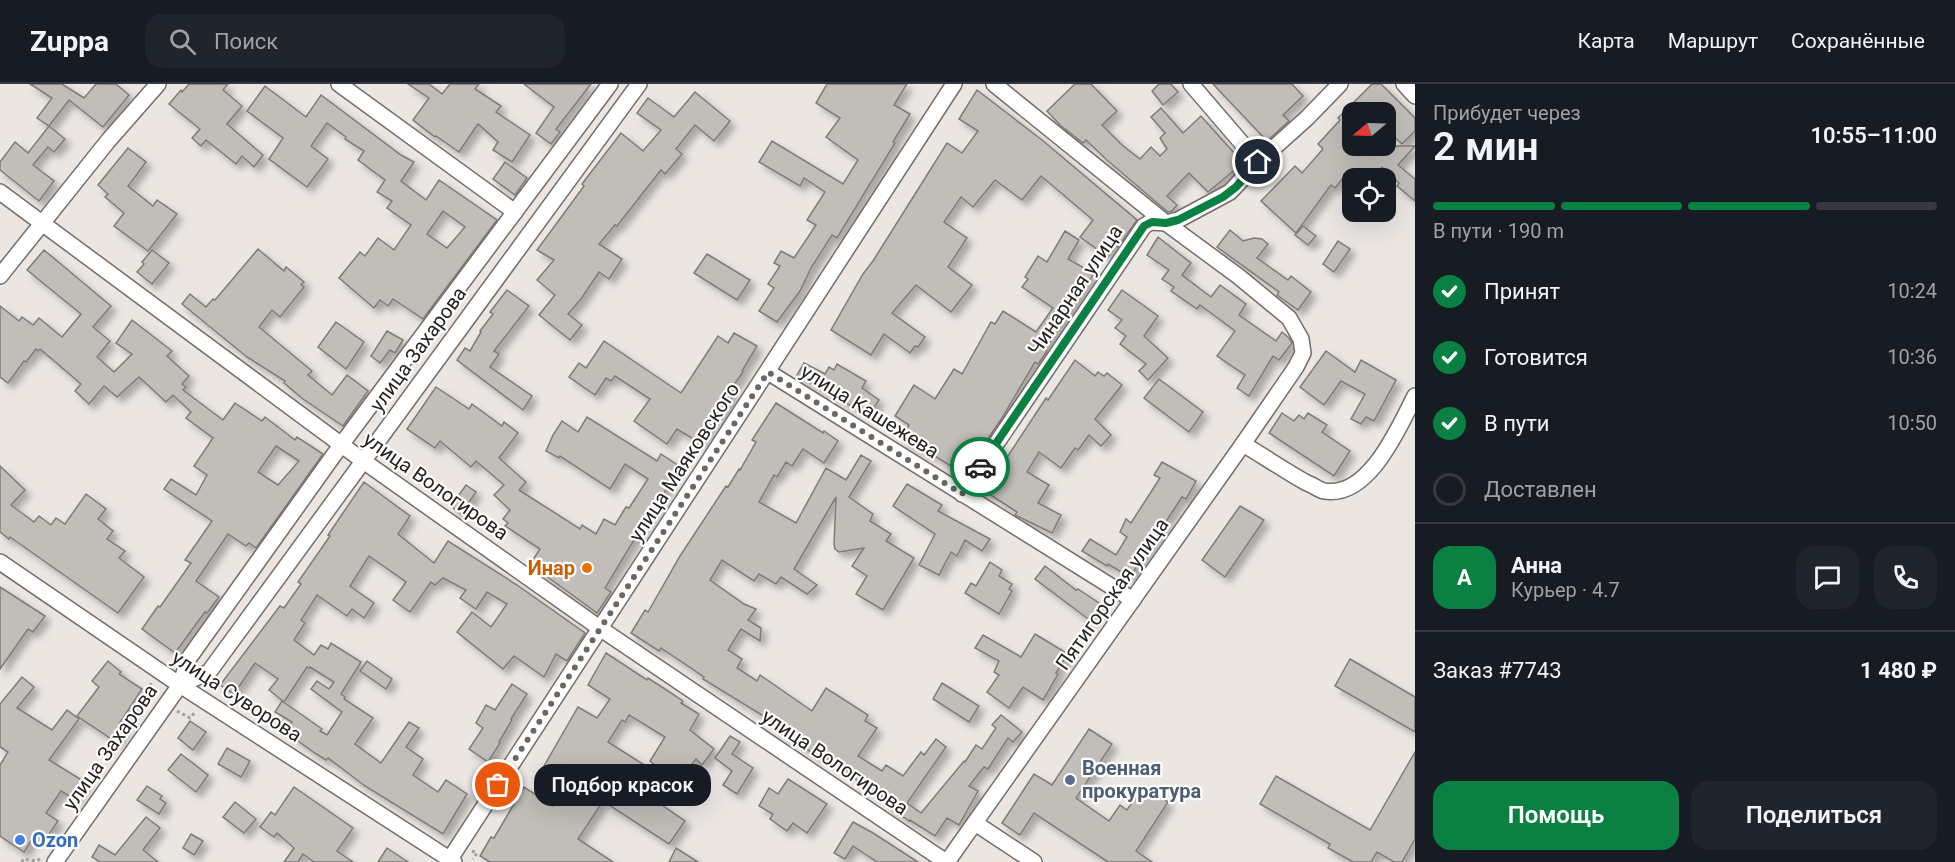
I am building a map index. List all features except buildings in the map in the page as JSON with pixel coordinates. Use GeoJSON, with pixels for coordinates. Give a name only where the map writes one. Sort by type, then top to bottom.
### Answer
{"type":"FeatureCollection","features":[{"type":"Feature","properties":{"kind":"street"},"geometry":{"type":"LineString","coordinates":[[0,276],[108,141],[158,84]]}},
{"type":"Feature","properties":{"kind":"street"},"geometry":{"type":"LineString","coordinates":[[339,84],[515,212]]}},
{"type":"Feature","properties":{"kind":"street","name":"улица Захарова"},"geometry":{"type":"LineString","coordinates":[[49,860],[180,685],[189,658],[341,445],[610,84]]}},
{"type":"Feature","properties":{"kind":"street","name":"улица Захарова"},"geometry":{"type":"LineString","coordinates":[[180,685],[208,672],[639,84]]}},
{"type":"Feature","properties":{"kind":"street","name":"улица Маяковского"},"geometry":{"type":"LineString","coordinates":[[450,861],[954,84]]}},
{"type":"Feature","properties":{"kind":"street"},"geometry":{"type":"LineString","coordinates":[[994,84],[1166,223]]}},
{"type":"Feature","properties":{"kind":"street"},"geometry":{"type":"LineString","coordinates":[[1191,84],[1258,162]]}},
{"type":"Feature","properties":{"kind":"street","name":"Чинарная улица"},"geometry":{"type":"LineString","coordinates":[[962,494],[1144,226],[1152,222],[1166,223],[1178,220],[1230,192],[1340,84]]}},
{"type":"Feature","properties":{"kind":"street"},"geometry":{"type":"LineString","coordinates":[[1404,84],[1415,96]]}},
{"type":"Feature","properties":{"kind":"street","name":"улица Вологирова"},"geometry":{"type":"LineString","coordinates":[[0,192],[362,460],[601,629],[946,862]]}},
{"type":"Feature","properties":{"kind":"street","name":"Пятигорская улица"},"geometry":{"type":"LineString","coordinates":[[946,862],[1301,359],[1303,346],[1289,318],[1238,276],[1166,223]]}},
{"type":"Feature","properties":{"kind":"street","name":"улица Кашежева"},"geometry":{"type":"LineString","coordinates":[[768,372],[1133,600]]}},
{"type":"Feature","properties":{"kind":"street"},"geometry":{"type":"LineString","coordinates":[[1243,444],[1323,491],[1341,490],[1358,481],[1374,468],[1415,396]]}},
{"type":"Feature","properties":{"kind":"street","name":"улица Суворова"},"geometry":{"type":"LineString","coordinates":[[0,562],[180,685],[450,861]]}},
{"type":"Feature","properties":{"kind":"street"},"geometry":{"type":"LineString","coordinates":[[975,824],[1034,862]]}},
{"type":"Feature","properties":{"kind":"path"},"geometry":{"type":"LineString","coordinates":[[151,681],[149,692],[153,694]]}},
{"type":"Feature","properties":{"kind":"path"},"geometry":{"type":"LineString","coordinates":[[177,710],[190,718],[197,710]]}},
{"type":"Feature","properties":{"kind":"path"},"geometry":{"type":"LineString","coordinates":[[471,850],[477,853],[473,859]]}},
{"type":"Feature","properties":{"kind":"path"},"geometry":{"type":"LineString","coordinates":[[21,862],[23,859],[37,861],[40,857],[49,860]]}},
{"type":"Feature","properties":{"kind":"way so far"},"geometry":{"type":"LineString","coordinates":[[498,785],[768,372],[962,494],[980,467]]}},
{"type":"Feature","properties":{"kind":"place","name":"Инар"},"geometry":{"type":"Point","coordinates":[587,568]}},
{"type":"Feature","properties":{"kind":"place","name":"Военная прокуратура"},"geometry":{"type":"Point","coordinates":[1070,780]}},
{"type":"Feature","properties":{"kind":"place","name":"Подбор красок"},"geometry":{"type":"Point","coordinates":[498,785]}},
{"type":"Feature","properties":{"kind":"place","name":"Ozon"},"geometry":{"type":"Point","coordinates":[20,840]}},
{"type":"Feature","properties":{"kind":"route"},"geometry":{"type":"LineString","coordinates":[[980,467],[1144,226],[1152,222],[1166,223],[1178,220],[1223,197],[1236,187],[1258,162]]}}]}
